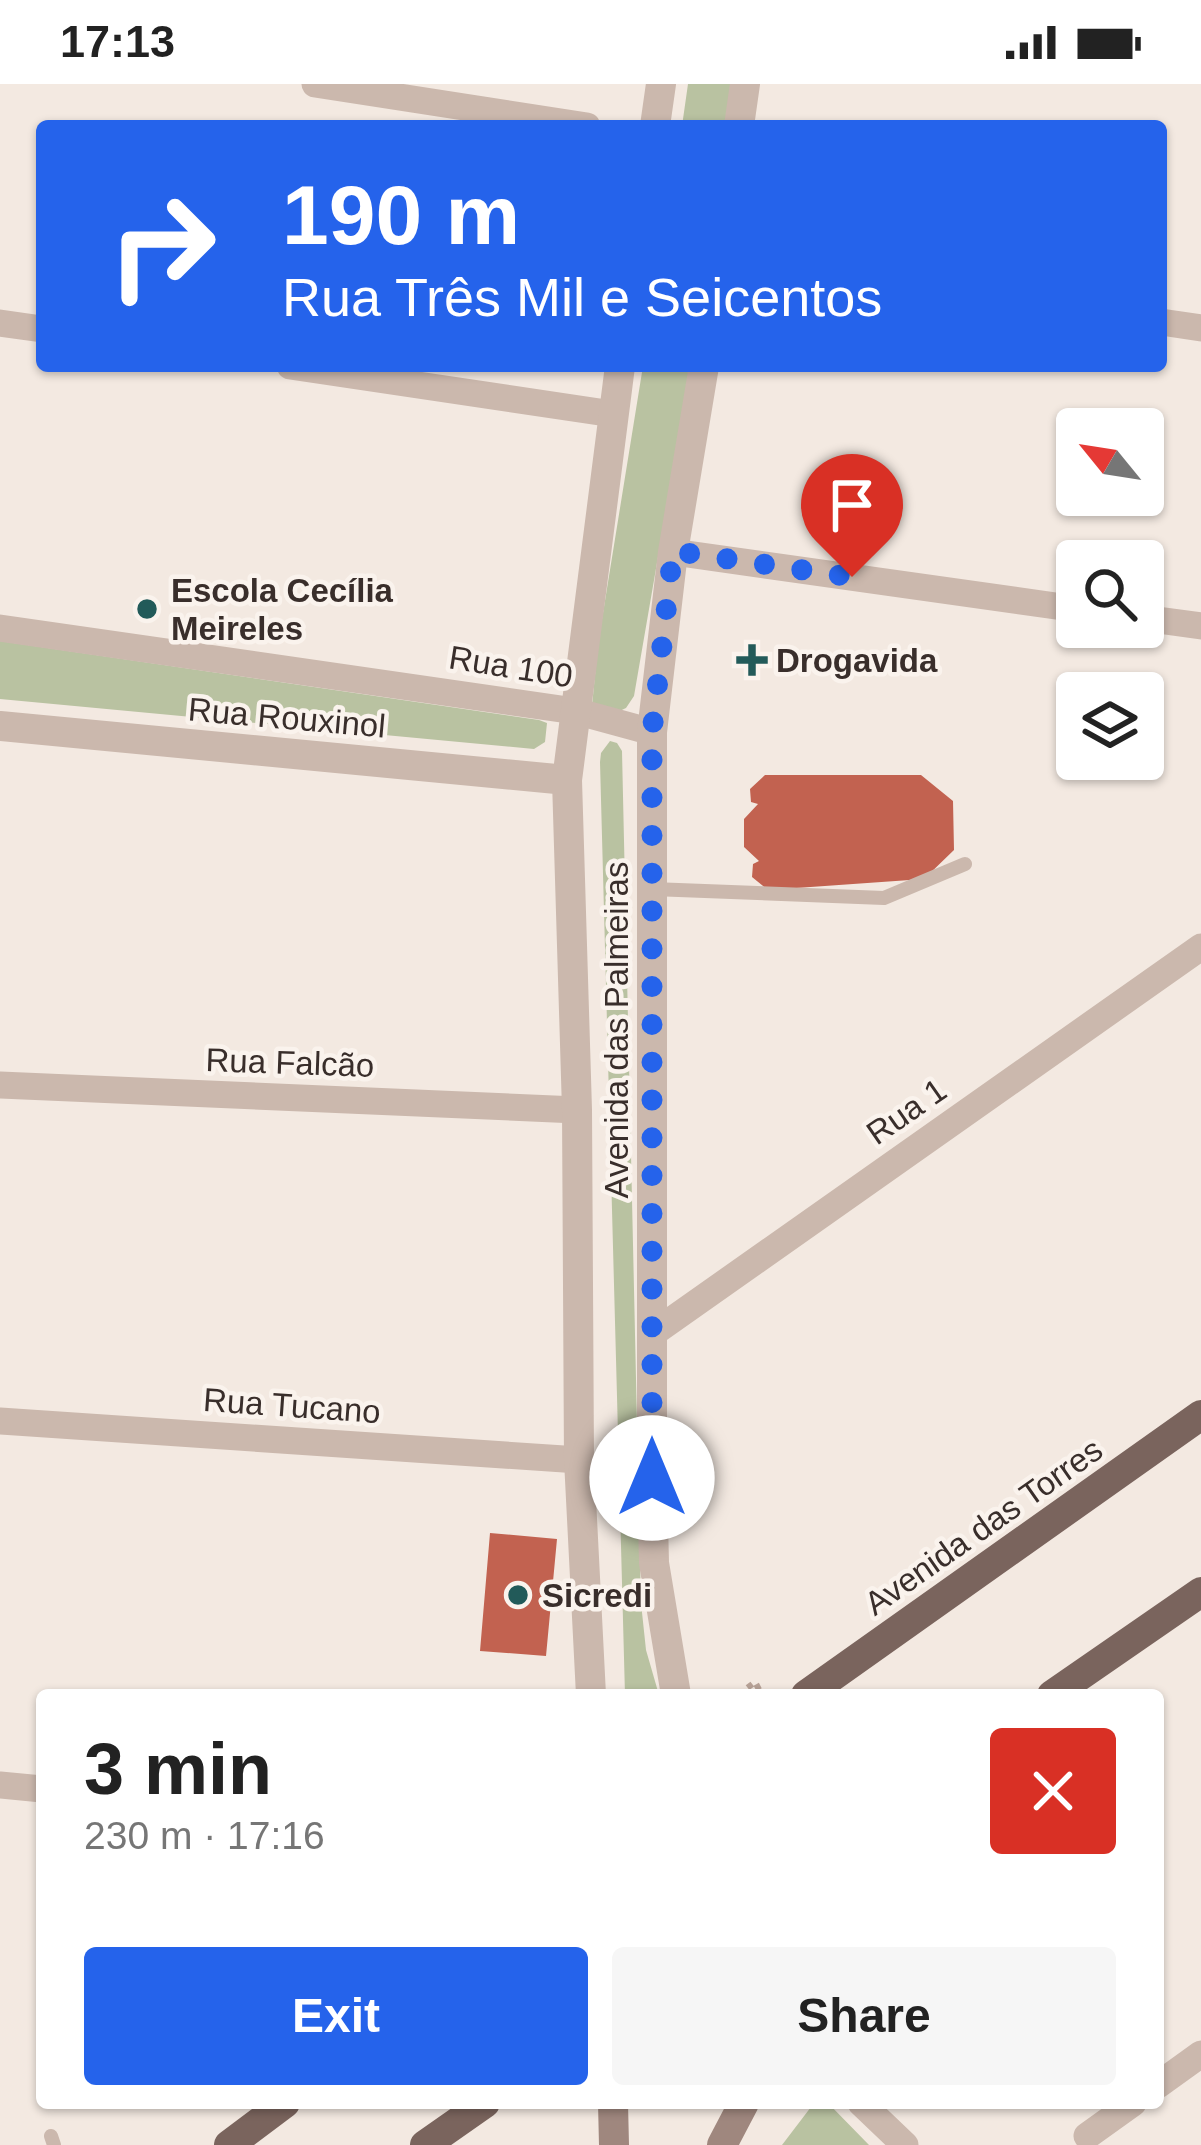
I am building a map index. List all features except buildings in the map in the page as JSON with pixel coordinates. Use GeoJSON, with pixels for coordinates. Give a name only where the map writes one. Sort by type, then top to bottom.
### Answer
{"type":"FeatureCollection","features":[{"type":"Feature","properties":{"kind":"main road","name":"Avenida das Torres"},"geometry":{"type":"LineString","coordinates":[[814,1689],[1201,1415]]}},
{"type":"Feature","properties":{"kind":"main road"},"geometry":{"type":"LineString","coordinates":[[1061,1689],[1201,1592]]}},
{"type":"Feature","properties":{"kind":"main road"},"geometry":{"type":"LineString","coordinates":[[230,2145],[277,2109]]}},
{"type":"Feature","properties":{"kind":"main road"},"geometry":{"type":"LineString","coordinates":[[425,2145],[476,2109]]}},
{"type":"Feature","properties":{"kind":"main road"},"geometry":{"type":"LineString","coordinates":[[613,2109],[614,2145]]}},
{"type":"Feature","properties":{"kind":"main road"},"geometry":{"type":"LineString","coordinates":[[722,2145],[741,2109]]}},
{"type":"Feature","properties":{"kind":"street"},"geometry":{"type":"LineString","coordinates":[[315,84],[547,120]]}},
{"type":"Feature","properties":{"kind":"street"},"geometry":{"type":"LineString","coordinates":[[656,120],[662,84]]}},
{"type":"Feature","properties":{"kind":"street"},"geometry":{"type":"LineString","coordinates":[[741,120],[745,84]]}},
{"type":"Feature","properties":{"kind":"street"},"geometry":{"type":"LineString","coordinates":[[0,323],[36,328]]}},
{"type":"Feature","properties":{"kind":"street"},"geometry":{"type":"LineString","coordinates":[[1167,323],[1201,328]]}},
{"type":"Feature","properties":{"kind":"street"},"geometry":{"type":"LineString","coordinates":[[330,372],[613,414]]}},
{"type":"Feature","properties":{"kind":"street","name":"Avenida das Palmeiras"},"geometry":{"type":"LineString","coordinates":[[591,1689],[579,1460],[577,1110],[567,780],[619,372]]}},
{"type":"Feature","properties":{"kind":"street","name":"Avenida das Palmeiras"},"geometry":{"type":"LineString","coordinates":[[675,1689],[654,1563],[652,732],[673,551],[703,372]]}},
{"type":"Feature","properties":{"kind":"street"},"geometry":{"type":"LineString","coordinates":[[673,551],[1056,606]]}},
{"type":"Feature","properties":{"kind":"street"},"geometry":{"type":"LineString","coordinates":[[1164,621],[1201,626]]}},
{"type":"Feature","properties":{"kind":"street","name":"Rua 100"},"geometry":{"type":"LineString","coordinates":[[0,628],[574,711],[652,732]]}},
{"type":"Feature","properties":{"kind":"street","name":"Rua Rouxinol"},"geometry":{"type":"LineString","coordinates":[[0,726],[567,780]]}},
{"type":"Feature","properties":{"kind":"street","name":"Rua 1"},"geometry":{"type":"LineString","coordinates":[[652,1334],[1201,947]]}},
{"type":"Feature","properties":{"kind":"street","name":"Rua Falcão"},"geometry":{"type":"LineString","coordinates":[[0,1085],[577,1110]]}},
{"type":"Feature","properties":{"kind":"street","name":"Rua Tucano"},"geometry":{"type":"LineString","coordinates":[[0,1421],[579,1460]]}},
{"type":"Feature","properties":{"kind":"street"},"geometry":{"type":"LineString","coordinates":[[0,1785],[36,1788]]}},
{"type":"Feature","properties":{"kind":"street"},"geometry":{"type":"LineString","coordinates":[[1164,2081],[1201,2054]]}},
{"type":"Feature","properties":{"kind":"street"},"geometry":{"type":"LineString","coordinates":[[867,2109],[905,2145]]}},
{"type":"Feature","properties":{"kind":"street"},"geometry":{"type":"LineString","coordinates":[[1087,2136],[1124,2109]]}},
{"type":"Feature","properties":{"kind":"lane"},"geometry":{"type":"LineString","coordinates":[[652,890],[884,898],[965,864]]}},
{"type":"Feature","properties":{"kind":"green space"},"geometry":{"type":"Polygon","coordinates":[[[688,84],[734,84],[731,120],[683,120],[688,84]]]}},
{"type":"Feature","properties":{"kind":"green space"},"geometry":{"type":"Polygon","coordinates":[[[642,372],[690,372],[634,696],[626,708],[611,715],[592,706],[642,372]]]}},
{"type":"Feature","properties":{"kind":"green space"},"geometry":{"type":"Polygon","coordinates":[[[0,641],[539,720],[547,723],[545,742],[534,749],[0,699],[0,641]]]}},
{"type":"Feature","properties":{"kind":"green space"},"geometry":{"type":"Polygon","coordinates":[[[610,741],[622,751],[641,1603],[646,1650],[657,1689],[625,1689],[601,753],[610,741]]]}},
{"type":"Feature","properties":{"kind":"green space"},"geometry":{"type":"Polygon","coordinates":[[[809,2109],[834,2109],[869,2145],[782,2145],[809,2109]]]}},
{"type":"Feature","properties":{"kind":"place","name":"Escola Cecília Meireles"},"geometry":{"type":"Point","coordinates":[147,609]}},
{"type":"Feature","properties":{"kind":"place","name":"Drogavida"},"geometry":{"type":"Point","coordinates":[752,660]}},
{"type":"Feature","properties":{"kind":"place","name":"Sicredi"},"geometry":{"type":"Point","coordinates":[518,1595]}},
{"type":"Feature","properties":{"kind":"route"},"geometry":{"type":"LineString","coordinates":[[652,1478],[652,732],[673,551],[852,577]]}}]}
